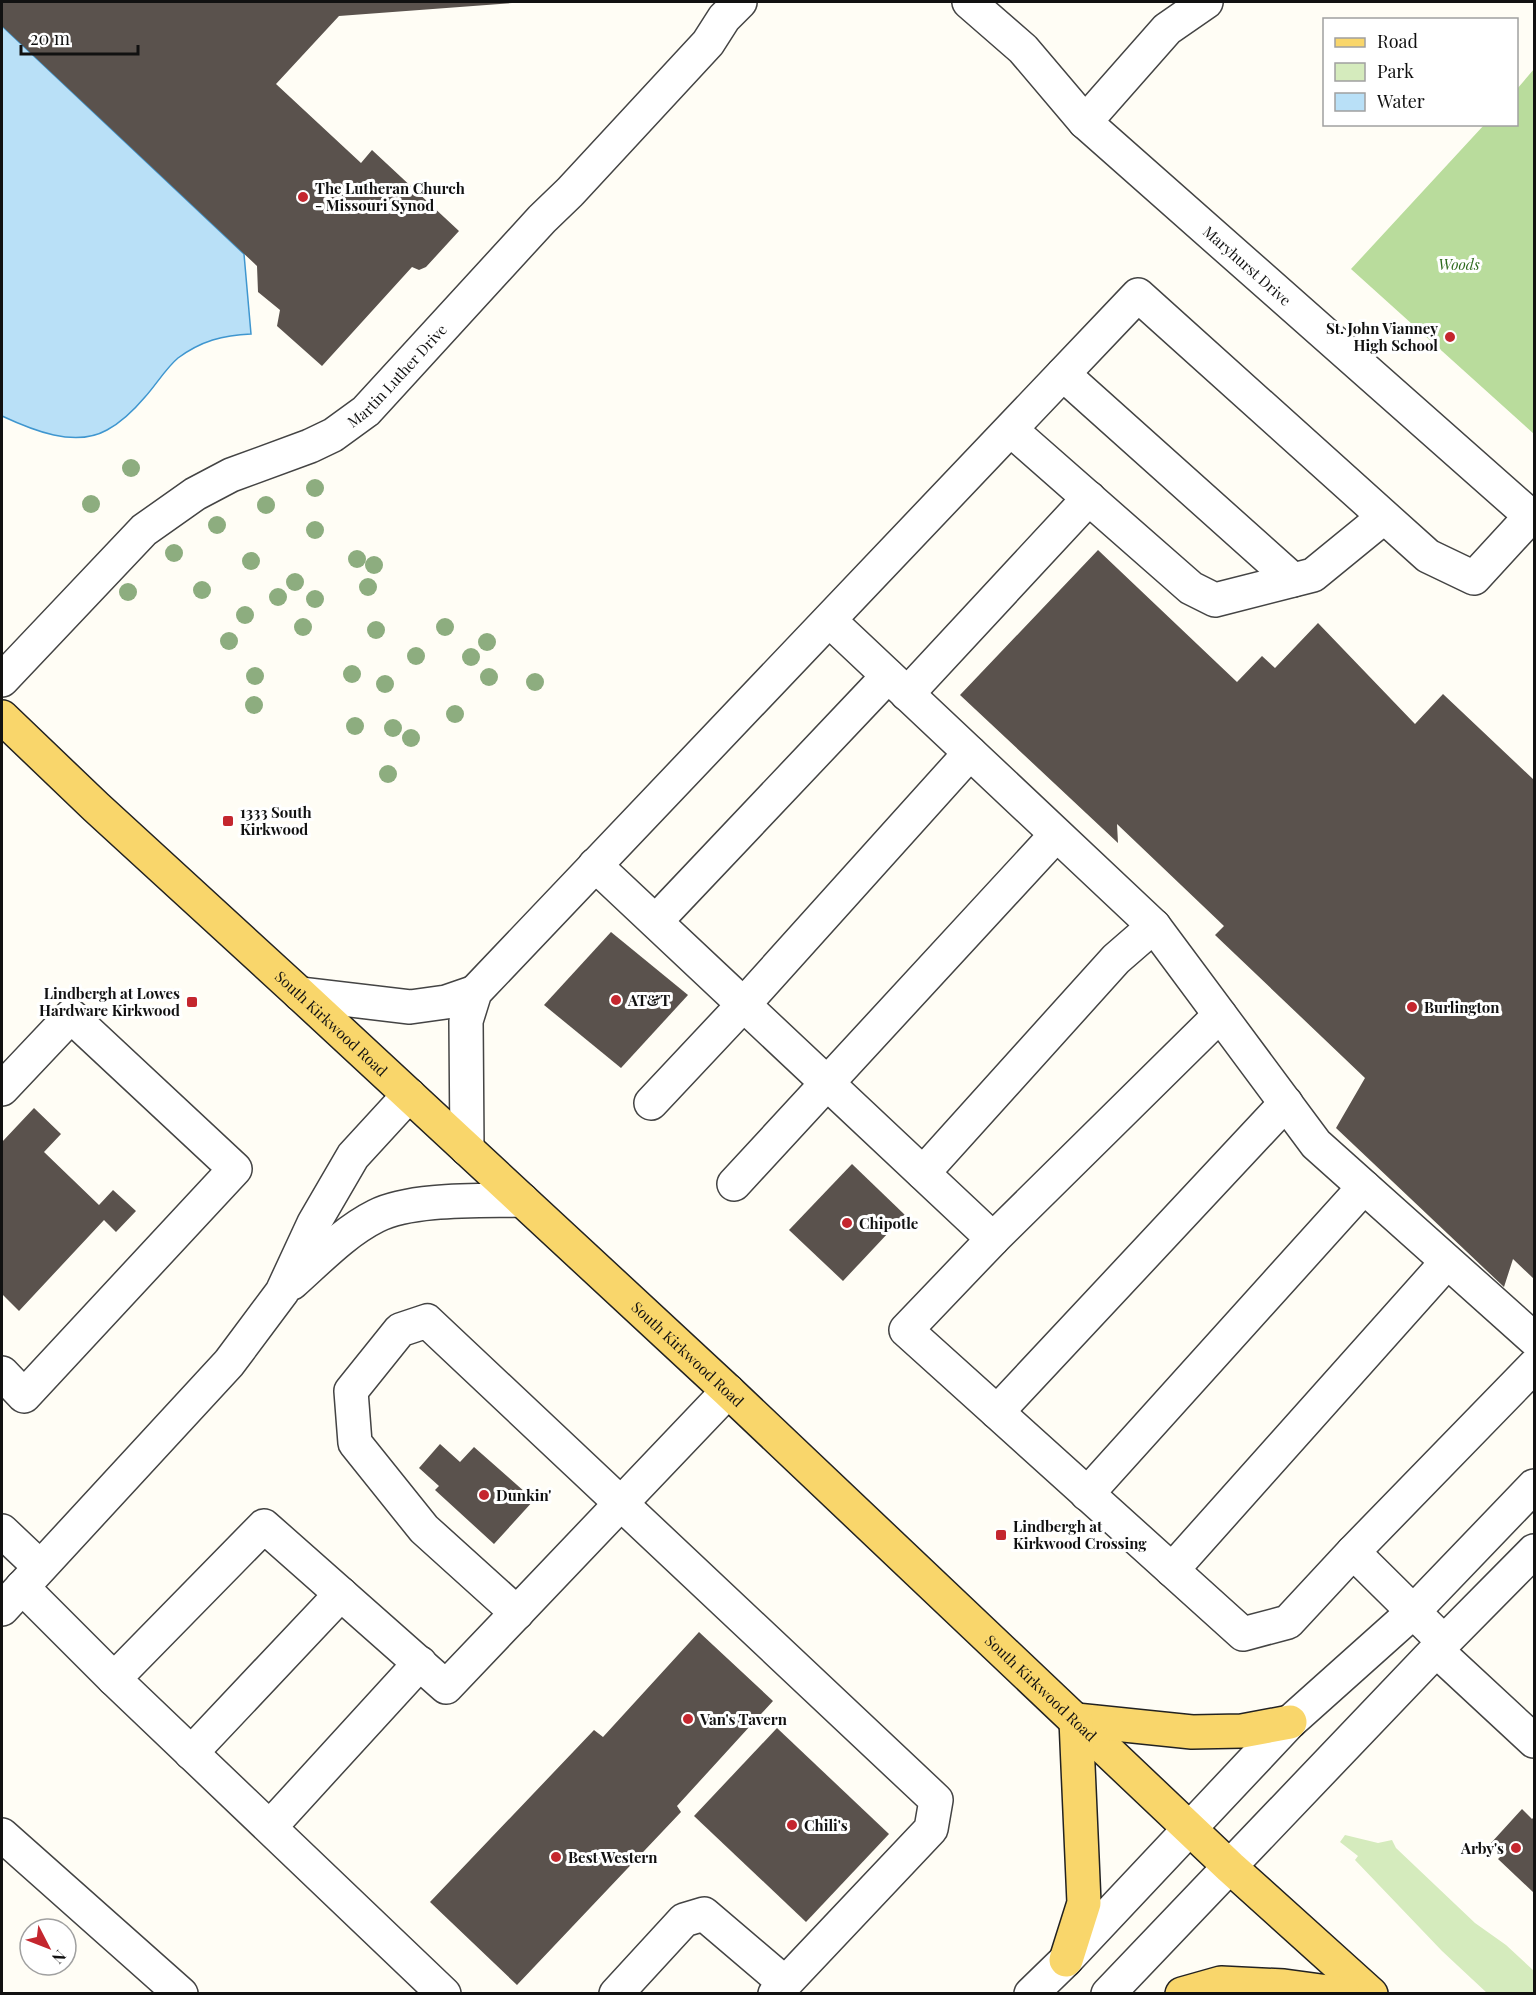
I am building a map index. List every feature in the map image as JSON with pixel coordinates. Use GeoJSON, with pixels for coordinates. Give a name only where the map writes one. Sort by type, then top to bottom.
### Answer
{"type":"FeatureCollection","features":[{"type":"Feature","properties":{"kind":"main road","name":"South Kirkwood Road"},"geometry":{"type":"LineString","coordinates":[[2,717],[96,807],[728,1391],[1188,1828],[1371,1994]]}},
{"type":"Feature","properties":{"kind":"main road"},"geometry":{"type":"LineString","coordinates":[[1066,1960],[1084,1903],[1076,1720],[1192,1732],[1242,1731],[1290,1722]]}},
{"type":"Feature","properties":{"kind":"main road"},"geometry":{"type":"LineString","coordinates":[[1182,1994],[1221,1983],[1284,1986],[1343,1994]]}},
{"type":"Feature","properties":{"kind":"street","name":"Martin Luther Drive"},"geometry":{"type":"LineString","coordinates":[[2,680],[144,530],[195,494],[231,475],[310,446],[333,435],[366,411],[542,219],[708,44],[723,18],[740,2]]}},
{"type":"Feature","properties":{"kind":"street","name":"Maryhurst Drive"},"geometry":{"type":"LineString","coordinates":[[969,2],[1023,49],[1085,122],[1533,518]]}},
{"type":"Feature","properties":{"kind":"street"},"geometry":{"type":"LineString","coordinates":[[1085,122],[1167,29],[1206,2]]}},
{"type":"Feature","properties":{"kind":"street"},"geometry":{"type":"LineString","coordinates":[[467,1149],[466,1021],[475,992],[1138,296],[1428,556],[1474,578],[1533,518]]}},
{"type":"Feature","properties":{"kind":"street"},"geometry":{"type":"LineString","coordinates":[[1063,374],[1293,580]]}},
{"type":"Feature","properties":{"kind":"street"},"geometry":{"type":"LineString","coordinates":[[1011,430],[1191,588],[1215,600],[1313,575],[1384,517]]}},
{"type":"Feature","properties":{"kind":"street"},"geometry":{"type":"LineString","coordinates":[[656,921],[1089,498]]}},
{"type":"Feature","properties":{"kind":"street"},"geometry":{"type":"LineString","coordinates":[[830,621],[1154,926],[1316,1144],[1534,1339]]}},
{"type":"Feature","properties":{"kind":"street"},"geometry":{"type":"LineString","coordinates":[[651,1103],[744,1004],[970,753]]}},
{"type":"Feature","properties":{"kind":"street"},"geometry":{"type":"LineString","coordinates":[[734,1184],[1056,835]]}},
{"type":"Feature","properties":{"kind":"street"},"geometry":{"type":"LineString","coordinates":[[595,865],[993,1239]]}},
{"type":"Feature","properties":{"kind":"street"},"geometry":{"type":"LineString","coordinates":[[923,1173],[1116,959],[1154,926]]}},
{"type":"Feature","properties":{"kind":"street"},"geometry":{"type":"LineString","coordinates":[[300,994],[410,1007],[446,1002],[475,992]]}},
{"type":"Feature","properties":{"kind":"street"},"geometry":{"type":"LineString","coordinates":[[1220,1015],[993,1239],[906,1330],[1243,1634],[1287,1622],[1534,1366]]}},
{"type":"Feature","properties":{"kind":"street"},"geometry":{"type":"LineString","coordinates":[[2,1089],[71,1016],[235,1168],[24,1396],[2,1374]]}},
{"type":"Feature","properties":{"kind":"street"},"geometry":{"type":"LineString","coordinates":[[21,1588],[230,1363],[282,1292],[314,1223],[353,1156],[409,1095]]}},
{"type":"Feature","properties":{"kind":"street"},"geometry":{"type":"LineString","coordinates":[[997,1412],[1286,1103]]}},
{"type":"Feature","properties":{"kind":"street"},"geometry":{"type":"LineString","coordinates":[[1088,1494],[1364,1186]]}},
{"type":"Feature","properties":{"kind":"street"},"geometry":{"type":"LineString","coordinates":[[282,1292],[338,1242],[376,1216],[411,1204],[522,1200]]}},
{"type":"Feature","properties":{"kind":"street"},"geometry":{"type":"LineString","coordinates":[[1172,1570],[1448,1262]]}},
{"type":"Feature","properties":{"kind":"street"},"geometry":{"type":"LineString","coordinates":[[517,1613],[424,1529],[355,1443],[351,1391],[400,1330],[427,1321],[936,1800],[931,1829],[780,1988],[704,1914],[684,1920],[616,1994]]}},
{"type":"Feature","properties":{"kind":"street"},"geometry":{"type":"LineString","coordinates":[[114,1679],[264,1526],[446,1687],[728,1391]]}},
{"type":"Feature","properties":{"kind":"street"},"geometry":{"type":"LineString","coordinates":[[1031,1994],[1066,1960],[1290,1722],[1413,1612],[1534,1486]]}},
{"type":"Feature","properties":{"kind":"street"},"geometry":{"type":"LineString","coordinates":[[2,1531],[21,1588],[442,1993]]}},
{"type":"Feature","properties":{"kind":"street"},"geometry":{"type":"LineString","coordinates":[[1108,1994],[1534,1551]]}},
{"type":"Feature","properties":{"kind":"street"},"geometry":{"type":"LineString","coordinates":[[1353,1552],[1413,1612],[1441,1646],[1534,1741]]}},
{"type":"Feature","properties":{"kind":"street"},"geometry":{"type":"LineString","coordinates":[[191,1753],[341,1594]]}},
{"type":"Feature","properties":{"kind":"street"},"geometry":{"type":"LineString","coordinates":[[270,1827],[420,1663]]}},
{"type":"Feature","properties":{"kind":"street"},"geometry":{"type":"LineString","coordinates":[[2,1835],[181,1994]]}},
{"type":"Feature","properties":{"kind":"green space","name":"Woods"},"geometry":{"type":"Polygon","coordinates":[[[1534,69],[1534,434],[1351,269],[1483,126],[1518,126],[1518,88],[1534,69]]]}},
{"type":"Feature","properties":{"kind":"green space"},"geometry":{"type":"Polygon","coordinates":[[[1345,1835],[1378,1843],[1392,1840],[1396,1848],[1475,1923],[1506,1945],[1534,1971],[1534,1993],[1487,1993],[1442,1951],[1355,1860],[1358,1856],[1340,1842],[1345,1835]]]}},
{"type":"Feature","properties":{"kind":"water"},"geometry":{"type":"Polygon","coordinates":[[[2,26],[244,254],[251,334],[213,340],[187,352],[174,362],[137,407],[112,427],[95,435],[68,437],[54,435],[2,416],[2,26]]]}},
{"type":"Feature","properties":{"kind":"building","name":"The Lutheran Church - Missouri Synod"},"geometry":{"type":"Polygon","coordinates":[[[2,2],[512,2],[339,16],[276,84],[361,163],[372,150],[459,231],[426,267],[419,270],[412,267],[322,366],[277,326],[280,310],[258,292],[257,266],[2,26],[2,2]]]}},
{"type":"Feature","properties":{"kind":"building"},"geometry":{"type":"Polygon","coordinates":[[[1098,550],[1237,682],[1262,656],[1275,668],[1318,623],[1415,724],[1443,694],[1534,780],[1534,1279],[1513,1259],[1504,1287],[1336,1128],[1365,1078],[1215,935],[1224,926],[1117,824],[1118,843],[960,695],[1098,550]]]}},
{"type":"Feature","properties":{"kind":"building","name":"AT&T"},"geometry":{"type":"Polygon","coordinates":[[[611,932],[688,995],[621,1068],[544,1005],[611,932]]]}},
{"type":"Feature","properties":{"kind":"building"},"geometry":{"type":"Polygon","coordinates":[[[34,1108],[61,1134],[44,1152],[99,1205],[113,1190],[136,1211],[116,1232],[104,1220],[19,1311],[2,1294],[2,1142],[34,1108]]]}},
{"type":"Feature","properties":{"kind":"building","name":"Chipotle"},"geometry":{"type":"Polygon","coordinates":[[[852,1164],[905,1215],[843,1281],[789,1230],[852,1164]]]}},
{"type":"Feature","properties":{"kind":"building","name":"Dunkin'"},"geometry":{"type":"Polygon","coordinates":[[[440,1444],[460,1462],[474,1447],[534,1500],[494,1544],[435,1490],[439,1486],[419,1468],[440,1444]]]}},
{"type":"Feature","properties":{"kind":"building","name":"Best Western"},"geometry":{"type":"Polygon","coordinates":[[[699,1632],[773,1701],[677,1806],[681,1812],[517,1985],[430,1902],[594,1730],[603,1737],[699,1632]]]}},
{"type":"Feature","properties":{"kind":"building","name":"Chili's"},"geometry":{"type":"Polygon","coordinates":[[[777,1728],[889,1834],[806,1922],[694,1816],[777,1728]]]}},
{"type":"Feature","properties":{"kind":"building","name":"Arby's"},"geometry":{"type":"Polygon","coordinates":[[[1522,1809],[1532,1819],[1534,1817],[1534,1893],[1498,1859],[1503,1854],[1491,1843],[1522,1809]]]}},
{"type":"Feature","properties":{"kind":"place","name":"The Lutheran Church - Missouri Synod"},"geometry":{"type":"Point","coordinates":[303,197]}},
{"type":"Feature","properties":{"kind":"place","name":"St. John Vianney High School"},"geometry":{"type":"Point","coordinates":[1450,337]}},
{"type":"Feature","properties":{"kind":"place","name":"1333 South Kirkwood"},"geometry":{"type":"Point","coordinates":[228,821]}},
{"type":"Feature","properties":{"kind":"place","name":"AT&T"},"geometry":{"type":"Point","coordinates":[616,1000]}},
{"type":"Feature","properties":{"kind":"place","name":"Lindbergh at Lowes Hardware Kirkwood"},"geometry":{"type":"Point","coordinates":[192,1002]}},
{"type":"Feature","properties":{"kind":"place","name":"Burlington"},"geometry":{"type":"Point","coordinates":[1412,1007]}},
{"type":"Feature","properties":{"kind":"place","name":"Chipotle"},"geometry":{"type":"Point","coordinates":[847,1223]}},
{"type":"Feature","properties":{"kind":"place","name":"Dunkin'"},"geometry":{"type":"Point","coordinates":[484,1495]}},
{"type":"Feature","properties":{"kind":"place","name":"Lindbergh at Kirkwood Crossing"},"geometry":{"type":"Point","coordinates":[1001,1535]}},
{"type":"Feature","properties":{"kind":"place","name":"Van's Tavern"},"geometry":{"type":"Point","coordinates":[688,1719]}},
{"type":"Feature","properties":{"kind":"place","name":"Chili's"},"geometry":{"type":"Point","coordinates":[792,1825]}},
{"type":"Feature","properties":{"kind":"place","name":"Arby's"},"geometry":{"type":"Point","coordinates":[1516,1848]}},
{"type":"Feature","properties":{"kind":"place","name":"Best Western"},"geometry":{"type":"Point","coordinates":[556,1857]}}]}
